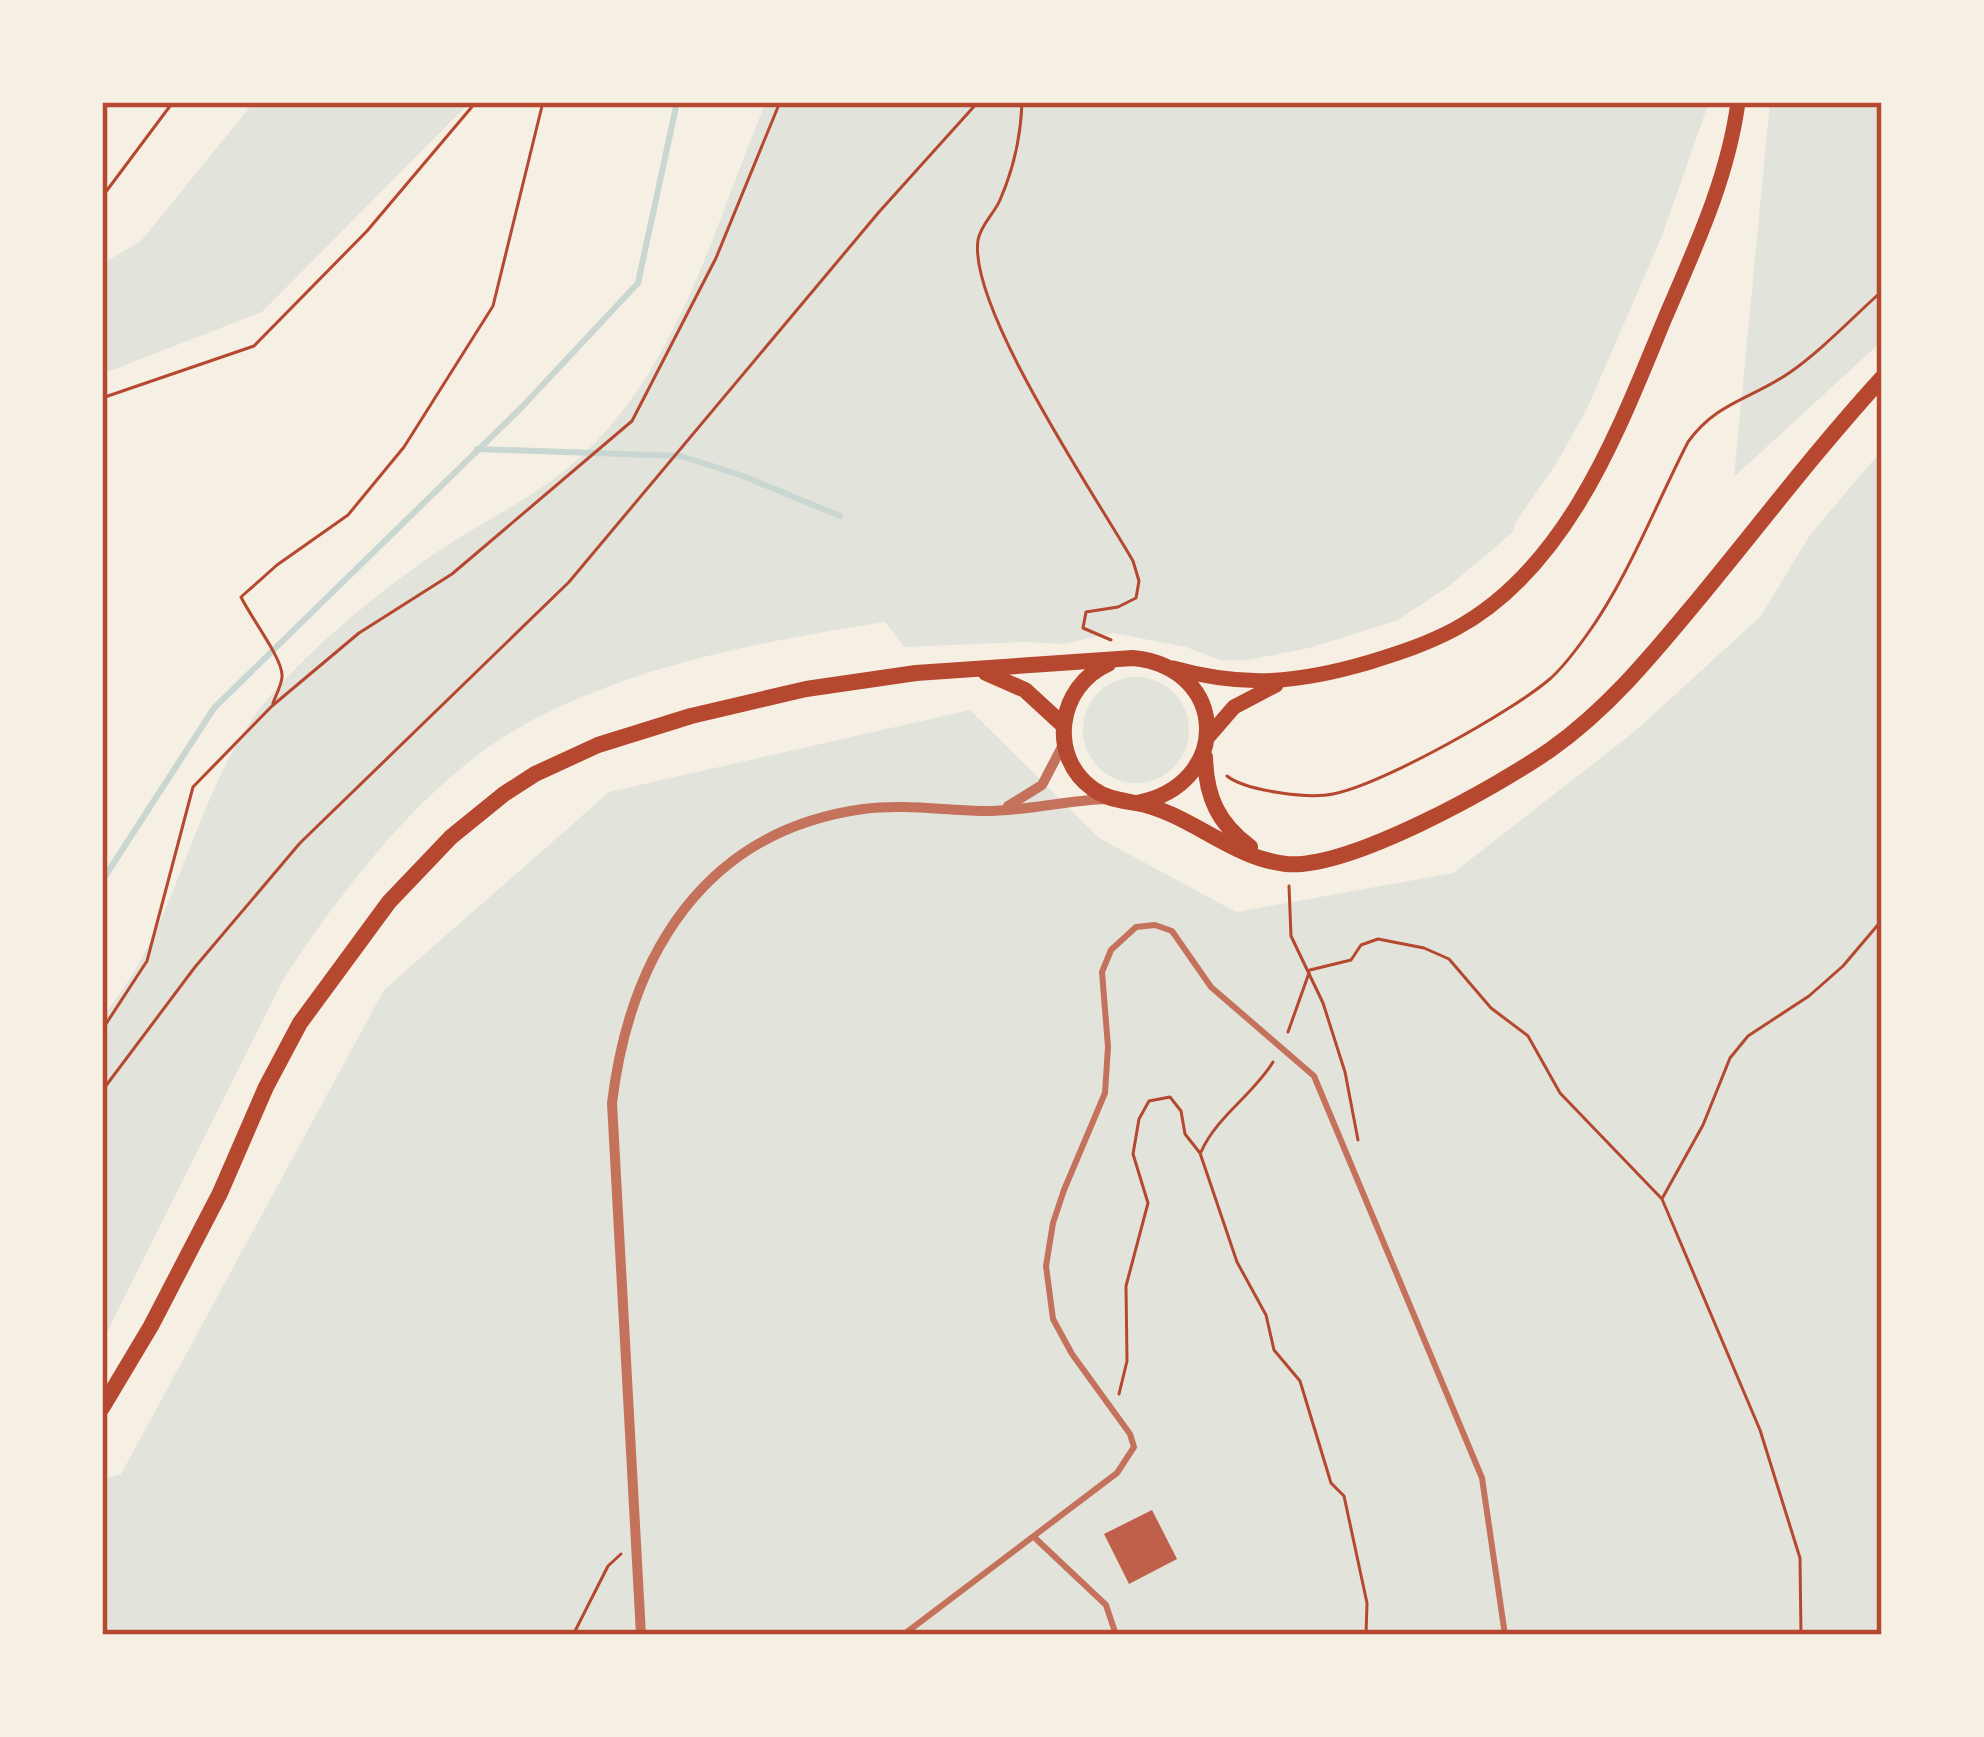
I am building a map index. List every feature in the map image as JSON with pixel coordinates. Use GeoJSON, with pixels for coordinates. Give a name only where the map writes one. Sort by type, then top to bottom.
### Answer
{"type":"FeatureCollection","features":[{"type":"Feature","properties":{"kind":"main road"},"geometry":{"type":"LineString","coordinates":[[102,1408],[220,1193],[300,1023],[358,940],[451,837],[535,774],[628,735],[806,688],[956,670],[1124,659],[1154,660],[1219,681],[1284,681],[1414,649],[1458,628],[1496,601],[1563,528],[1630,401],[1712,207],[1738,102]]}},
{"type":"Feature","properties":{"kind":"main road"},"geometry":{"type":"LineString","coordinates":[[956,670],[1008,679],[1037,699],[1063,734],[1080,777],[1111,799],[1186,820],[1222,841],[1288,864],[1337,855],[1393,836],[1509,777],[1571,735],[1647,661],[1882,378]]}},
{"type":"Feature","properties":{"kind":"main road"},"geometry":{"type":"LineString","coordinates":[[1063,734],[1066,708],[1084,679],[1124,659]]}},
{"type":"Feature","properties":{"kind":"main road"},"geometry":{"type":"LineString","coordinates":[[1173,668],[1200,698],[1206,785],[1212,806],[1238,838],[1266,858]]}},
{"type":"Feature","properties":{"kind":"main road"},"geometry":{"type":"LineString","coordinates":[[1137,803],[1180,787],[1196,770],[1206,742],[1234,707],[1284,681]]}},
{"type":"Feature","properties":{"kind":"street"},"geometry":{"type":"LineString","coordinates":[[981,811],[1000,809],[1030,795],[1052,769],[1063,734]]}},
{"type":"Feature","properties":{"kind":"street"},"geometry":{"type":"LineString","coordinates":[[641,1635],[612,1103],[621,1048],[653,957],[670,925],[698,890],[740,855],[824,817],[866,809],[921,806],[981,811],[1111,799]]}},
{"type":"Feature","properties":{"kind":"lane"},"geometry":{"type":"LineString","coordinates":[[903,1635],[1035,1538],[1130,1459],[1135,1447],[1053,1319],[1046,1266],[1053,1222],[1105,1093],[1108,1047],[1102,972],[1111,950],[1136,927],[1155,925],[1172,931],[1211,987],[1314,1076],[1482,1478],[1504,1635]]}},
{"type":"Feature","properties":{"kind":"lane"},"geometry":{"type":"LineString","coordinates":[[1035,1538],[1106,1605],[1116,1635]]}},
{"type":"Feature","properties":{"kind":"path"},"geometry":{"type":"LineString","coordinates":[[102,197],[172,102]]}},
{"type":"Feature","properties":{"kind":"path"},"geometry":{"type":"LineString","coordinates":[[102,398],[254,346],[367,231],[476,102]]}},
{"type":"Feature","properties":{"kind":"path"},"geometry":{"type":"LineString","coordinates":[[272,706],[282,675],[272,647],[256,630],[241,597],[348,515],[404,447],[494,306],[543,102]]}},
{"type":"Feature","properties":{"kind":"path"},"geometry":{"type":"LineString","coordinates":[[102,1030],[147,961],[193,787],[272,706],[359,633],[452,574],[632,422],[716,258],[780,102]]}},
{"type":"Feature","properties":{"kind":"path"},"geometry":{"type":"LineString","coordinates":[[102,1090],[195,967],[300,843],[569,582],[879,212],[978,102]]}},
{"type":"Feature","properties":{"kind":"path"},"geometry":{"type":"LineString","coordinates":[[1022,102],[1021,131],[999,205],[978,239],[980,274],[1001,334],[1133,561],[1139,581],[1136,598],[1118,607],[1086,612],[1082,628],[1122,645],[1124,659]]}},
{"type":"Feature","properties":{"kind":"path"},"geometry":{"type":"LineString","coordinates":[[1206,742],[1216,766],[1233,781],[1251,788],[1329,795],[1444,745],[1513,704],[1551,678],[1587,635],[1703,421],[1735,399],[1788,374],[1882,291]]}},
{"type":"Feature","properties":{"kind":"path"},"geometry":{"type":"LineString","coordinates":[[1288,864],[1291,936],[1310,970],[1345,1072],[1357,1138]]}},
{"type":"Feature","properties":{"kind":"path"},"geometry":{"type":"LineString","coordinates":[[1662,1199],[1702,1125],[1730,1058],[1748,1036],[1843,967],[1882,920]]}},
{"type":"Feature","properties":{"kind":"path"},"geometry":{"type":"LineString","coordinates":[[1310,970],[1351,960],[1360,945],[1378,940],[1424,948],[1448,959],[1491,1008],[1528,1036],[1560,1093],[1662,1199],[1760,1430],[1800,1558],[1801,1635]]}},
{"type":"Feature","properties":{"kind":"path"},"geometry":{"type":"LineString","coordinates":[[1200,1154],[1226,1115],[1262,1079],[1283,1045],[1310,970]]}},
{"type":"Feature","properties":{"kind":"path"},"geometry":{"type":"LineString","coordinates":[[1118,1416],[1125,1407],[1118,1392],[1127,1361],[1126,1286],[1148,1203],[1133,1154],[1138,1119],[1149,1101],[1170,1096],[1181,1111],[1185,1134],[1200,1154],[1237,1262],[1266,1315],[1274,1350],[1300,1381],[1331,1483],[1345,1496],[1367,1603],[1366,1635]]}},
{"type":"Feature","properties":{"kind":"path"},"geometry":{"type":"LineString","coordinates":[[573,1635],[608,1566],[635,1540]]}},
{"type":"Feature","properties":{"kind":"shaded area"},"geometry":{"type":"Polygon","coordinates":[[[254,102],[470,102],[262,312],[102,374],[102,264],[141,241],[254,102]]]}},
{"type":"Feature","properties":{"kind":"shaded area"},"geometry":{"type":"Polygon","coordinates":[[[766,102],[1709,102],[1662,236],[1586,411],[1556,464],[1512,533],[1449,586],[1396,621],[1309,648],[1247,660],[1220,660],[1186,647],[1113,633],[1062,644],[904,647],[885,622],[741,648],[644,674],[552,710],[477,756],[384,844],[283,980],[102,1342],[102,1017],[149,944],[235,747],[294,669],[340,627],[434,554],[549,483],[603,434],[636,393],[687,300],[766,102]]]}},
{"type":"Feature","properties":{"kind":"shaded area"},"geometry":{"type":"Polygon","coordinates":[[[1770,102],[1882,102],[1882,341],[1734,477],[1770,102]]]}},
{"type":"Feature","properties":{"kind":"shaded area"},"geometry":{"type":"Polygon","coordinates":[[[1882,450],[1882,1635],[102,1635],[102,1479],[121,1474],[384,990],[609,792],[970,710],[1099,838],[1236,912],[1453,873],[1634,732],[1760,617],[1810,535],[1882,450]]]}},
{"type":"Feature","properties":{"kind":"shaded area"},"geometry":{"type":"Polygon","coordinates":[[[1136,677],[1156,681],[1174,692],[1185,710],[1189,730],[1185,750],[1174,768],[1156,779],[1136,783],[1116,779],[1098,768],[1087,750],[1083,730],[1087,710],[1098,692],[1116,681],[1136,677]]]}},
{"type":"Feature","properties":{"kind":"building"},"geometry":{"type":"Polygon","coordinates":[[[1152,1510],[1177,1559],[1129,1584],[1104,1534],[1152,1510]]]}},
{"type":"Feature","properties":{"kind":"waterway"},"geometry":{"type":"LineString","coordinates":[[102,881],[214,708],[522,407],[638,283],[677,102]]}},
{"type":"Feature","properties":{"kind":"waterway"},"geometry":{"type":"LineString","coordinates":[[477,449],[681,456],[840,516]]}}]}
